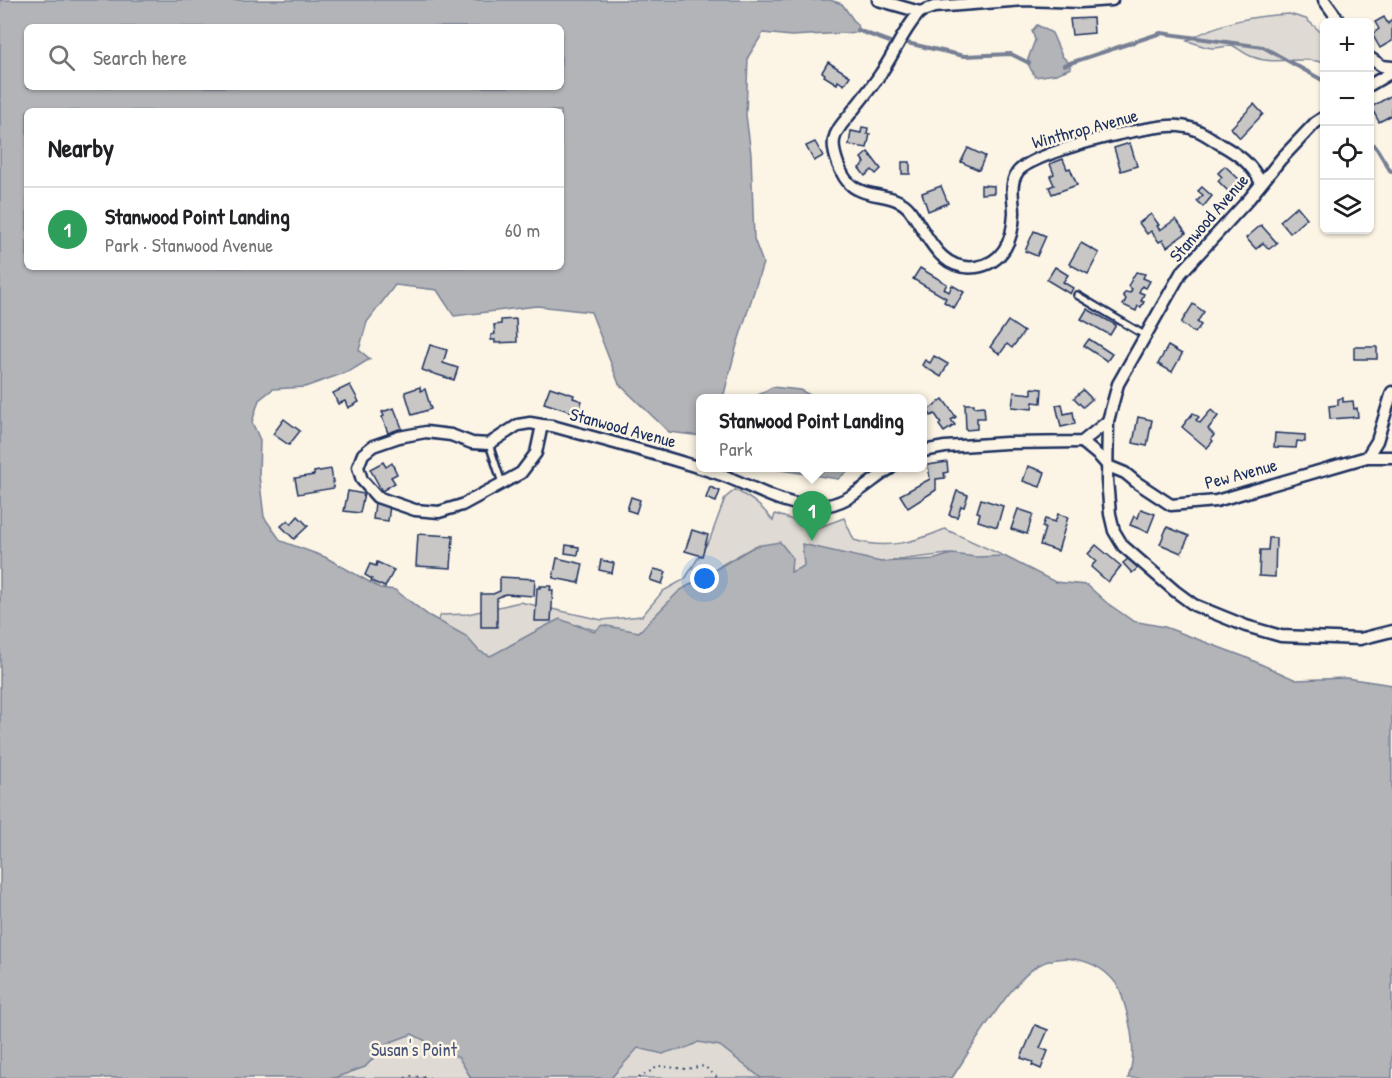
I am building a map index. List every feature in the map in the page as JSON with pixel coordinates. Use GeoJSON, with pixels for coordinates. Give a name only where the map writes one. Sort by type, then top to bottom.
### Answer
{"type":"FeatureCollection","features":[{"type":"Feature","properties":{"kind":"street"},"geometry":{"type":"LineString","coordinates":[[878,0],[920,12],[933,7],[1024,0],[1081,2],[1112,0]]}},
{"type":"Feature","properties":{"kind":"street"},"geometry":{"type":"LineString","coordinates":[[1323,0],[1337,18]]}},
{"type":"Feature","properties":{"kind":"street","name":"Winthrop Avenue"},"geometry":{"type":"LineString","coordinates":[[920,12],[910,22],[882,73],[839,128],[834,140],[835,151],[845,179],[851,186],[860,192],[898,201],[907,206],[936,252],[947,260],[960,266],[975,267],[988,264],[1002,255],[1012,230],[1014,213],[1012,184],[1016,174],[1023,165],[1038,157],[1085,143],[1160,126],[1179,126],[1200,130],[1232,149],[1249,164],[1261,183]]}},
{"type":"Feature","properties":{"kind":"street"},"geometry":{"type":"LineString","coordinates":[[1374,61],[1392,70]]}},
{"type":"Feature","properties":{"kind":"street"},"geometry":{"type":"LineString","coordinates":[[1374,82],[1392,70]]}},
{"type":"Feature","properties":{"kind":"street","name":"Stanwood Avenue"},"geometry":{"type":"LineString","coordinates":[[1320,120],[1281,159],[1181,273],[1118,384],[1108,421],[1107,480],[1110,514],[1114,531],[1123,546],[1143,565],[1194,605],[1246,626],[1281,636],[1360,639],[1392,631]]}},
{"type":"Feature","properties":{"kind":"street"},"geometry":{"type":"LineString","coordinates":[[1367,457],[1377,441],[1392,392]]}},
{"type":"Feature","properties":{"kind":"street"},"geometry":{"type":"LineString","coordinates":[[927,451],[945,447],[1006,443],[1083,442],[1108,421]]}},
{"type":"Feature","properties":{"kind":"street"},"geometry":{"type":"LineString","coordinates":[[530,423],[542,425],[536,453],[521,473],[462,505],[439,512],[415,510],[377,496],[362,480],[358,467],[363,454],[373,446],[399,437],[426,432],[451,435],[472,443],[489,444],[518,426],[530,423]]}},
{"type":"Feature","properties":{"kind":"street","name":"Stanwood Avenue"},"geometry":{"type":"LineString","coordinates":[[542,425],[650,452],[696,467]]}},
{"type":"Feature","properties":{"kind":"street"},"geometry":{"type":"LineString","coordinates":[[1083,442],[1108,466]]}},
{"type":"Feature","properties":{"kind":"street","name":"Pew Avenue"},"geometry":{"type":"LineString","coordinates":[[1108,466],[1125,472],[1136,482],[1172,505],[1216,501],[1367,457],[1392,457]]}},
{"type":"Feature","properties":{"kind":"street","name":"Stanwood Avenue"},"geometry":{"type":"LineString","coordinates":[[713,472],[797,505],[821,507],[847,500],[886,472]]}},
{"type":"Feature","properties":{"kind":"lane"},"geometry":{"type":"LineString","coordinates":[[1077,296],[1146,336]]}},
{"type":"Feature","properties":{"kind":"lane"},"geometry":{"type":"LineString","coordinates":[[489,444],[502,484]]}},
{"type":"Feature","properties":{"kind":"path"},"geometry":{"type":"LineString","coordinates":[[639,1078],[659,1066],[686,1070],[704,1066],[718,1078]]}},
{"type":"Feature","properties":{"kind":"path"},"geometry":{"type":"LineString","coordinates":[[405,1078],[411,1076],[432,1078]]}},
{"type":"Feature","properties":{"kind":"green space"},"geometry":{"type":"Polygon","coordinates":[[[1289,14],[1306,19],[1320,31],[1320,62],[1262,60],[1232,45],[1212,48],[1187,41],[1211,29],[1262,16],[1289,14]]]}},
{"type":"Feature","properties":{"kind":"green space"},"geometry":{"type":"Polygon","coordinates":[[[735,490],[756,503],[773,521],[775,514],[817,528],[844,518],[854,540],[878,544],[911,541],[945,529],[1004,556],[980,559],[948,554],[788,573],[768,553],[755,546],[723,564],[639,632],[611,635],[578,625],[553,625],[485,659],[434,629],[441,615],[468,614],[520,602],[602,620],[642,616],[663,591],[685,579],[710,539],[725,498],[735,490]]]}},
{"type":"Feature","properties":{"kind":"green space","name":"Susan's Point"},"geometry":{"type":"Polygon","coordinates":[[[408,1021],[498,1078],[315,1078],[408,1021]]]}},
{"type":"Feature","properties":{"kind":"green space"},"geometry":{"type":"Polygon","coordinates":[[[701,1038],[824,1078],[596,1078],[624,1050],[701,1038]]]}},
{"type":"Feature","properties":{"kind":"shaded area"},"geometry":{"type":"Polygon","coordinates":[[[0,0],[830,0],[842,4],[862,32],[791,36],[763,33],[748,57],[746,115],[751,154],[754,239],[763,263],[724,394],[696,394],[696,435],[669,432],[619,384],[591,312],[537,306],[454,316],[437,290],[395,285],[367,322],[359,350],[370,359],[350,371],[305,387],[273,389],[259,400],[252,422],[260,440],[259,475],[264,517],[281,541],[325,557],[380,588],[395,590],[428,615],[466,636],[479,651],[490,656],[560,619],[594,632],[602,625],[639,632],[679,591],[755,546],[780,542],[792,557],[791,572],[804,566],[802,544],[881,562],[935,559],[952,554],[976,557],[1004,556],[1055,582],[1087,585],[1107,603],[1133,621],[1165,627],[1245,657],[1296,680],[1346,678],[1392,685],[1392,1078],[1128,1078],[1132,1060],[1132,1042],[1128,1015],[1119,988],[1104,971],[1094,965],[1084,961],[1061,959],[1039,965],[1017,985],[992,1017],[952,1078],[761,1078],[720,1046],[698,1042],[689,1047],[663,1054],[638,1048],[611,1078],[471,1078],[459,1058],[412,1034],[388,1043],[365,1067],[334,1078],[0,1078],[0,0]]]}},
{"type":"Feature","properties":{"kind":"shaded area"},"geometry":{"type":"Polygon","coordinates":[[[1037,25],[1052,33],[1062,56],[1071,68],[1056,74],[1035,77],[1027,62],[1035,40],[1032,31],[1037,25]]]}},
{"type":"Feature","properties":{"kind":"shaded area"},"geometry":{"type":"Polygon","coordinates":[[[772,387],[800,390],[808,394],[760,394],[772,387]]]}},
{"type":"Feature","properties":{"kind":"shaded area"},"geometry":{"type":"Polygon","coordinates":[[[793,472],[846,472],[838,479],[793,472]]]}},
{"type":"Feature","properties":{"kind":"building"},"geometry":{"type":"Polygon","coordinates":[[[1384,17],[1388,24],[1392,19],[1392,41],[1380,48],[1374,38],[1374,33],[1379,29],[1375,22],[1384,17]]]}},
{"type":"Feature","properties":{"kind":"building"},"geometry":{"type":"Polygon","coordinates":[[[1093,18],[1094,33],[1072,35],[1070,19],[1093,18]]]}},
{"type":"Feature","properties":{"kind":"building"},"geometry":{"type":"Polygon","coordinates":[[[828,62],[850,76],[844,85],[838,81],[837,84],[824,76],[822,72],[828,62]]]}},
{"type":"Feature","properties":{"kind":"building"},"geometry":{"type":"Polygon","coordinates":[[[1392,95],[1392,115],[1379,122],[1374,113],[1374,105],[1392,95]]]}},
{"type":"Feature","properties":{"kind":"building"},"geometry":{"type":"Polygon","coordinates":[[[1254,104],[1263,114],[1240,138],[1231,128],[1254,104]]]}},
{"type":"Feature","properties":{"kind":"building"},"geometry":{"type":"Polygon","coordinates":[[[862,127],[868,128],[867,134],[870,134],[867,148],[849,145],[851,131],[861,133],[862,127]]]}},
{"type":"Feature","properties":{"kind":"building"},"geometry":{"type":"Polygon","coordinates":[[[815,142],[823,156],[814,161],[806,146],[815,142]]]}},
{"type":"Feature","properties":{"kind":"building"},"geometry":{"type":"Polygon","coordinates":[[[1130,143],[1137,166],[1121,171],[1114,148],[1130,143]]]}},
{"type":"Feature","properties":{"kind":"building"},"geometry":{"type":"Polygon","coordinates":[[[968,148],[985,156],[979,170],[961,162],[968,148]]]}},
{"type":"Feature","properties":{"kind":"building"},"geometry":{"type":"Polygon","coordinates":[[[868,152],[881,169],[876,174],[872,170],[865,176],[859,168],[865,163],[861,158],[868,152]]]}},
{"type":"Feature","properties":{"kind":"building"},"geometry":{"type":"Polygon","coordinates":[[[1063,159],[1067,169],[1070,168],[1077,185],[1052,194],[1049,187],[1054,185],[1050,176],[1054,174],[1050,164],[1063,159]]]}},
{"type":"Feature","properties":{"kind":"building"},"geometry":{"type":"Polygon","coordinates":[[[902,162],[910,162],[910,174],[902,174],[902,162]]]}},
{"type":"Feature","properties":{"kind":"building"},"geometry":{"type":"Polygon","coordinates":[[[1225,166],[1241,181],[1229,192],[1218,181],[1222,177],[1218,173],[1225,166]]]}},
{"type":"Feature","properties":{"kind":"building"},"geometry":{"type":"Polygon","coordinates":[[[981,185],[994,186],[994,193],[981,194],[981,185]]]}},
{"type":"Feature","properties":{"kind":"building"},"geometry":{"type":"Polygon","coordinates":[[[941,186],[948,203],[928,211],[922,193],[941,186]]]}},
{"type":"Feature","properties":{"kind":"building"},"geometry":{"type":"Polygon","coordinates":[[[1202,187],[1212,196],[1203,207],[1197,201],[1203,195],[1198,191],[1202,187]]]}},
{"type":"Feature","properties":{"kind":"building"},"geometry":{"type":"Polygon","coordinates":[[[1297,206],[1307,218],[1290,233],[1280,221],[1297,206]]]}},
{"type":"Feature","properties":{"kind":"building"},"geometry":{"type":"Polygon","coordinates":[[[1151,214],[1160,230],[1176,219],[1186,233],[1167,247],[1163,240],[1159,242],[1151,231],[1147,234],[1139,223],[1151,214]]]}},
{"type":"Feature","properties":{"kind":"building"},"geometry":{"type":"Polygon","coordinates":[[[1261,225],[1277,243],[1269,249],[1263,243],[1256,249],[1246,238],[1261,225]]]}},
{"type":"Feature","properties":{"kind":"building"},"geometry":{"type":"Polygon","coordinates":[[[1034,231],[1046,236],[1037,256],[1025,251],[1034,231]]]}},
{"type":"Feature","properties":{"kind":"building"},"geometry":{"type":"Polygon","coordinates":[[[1081,243],[1099,253],[1088,274],[1069,264],[1081,243]]]}},
{"type":"Feature","properties":{"kind":"building"},"geometry":{"type":"Polygon","coordinates":[[[1055,267],[1068,275],[1063,282],[1073,288],[1070,294],[1047,280],[1055,267]]]}},
{"type":"Feature","properties":{"kind":"building"},"geometry":{"type":"Polygon","coordinates":[[[920,268],[947,284],[944,289],[949,292],[952,285],[964,292],[954,308],[944,302],[946,298],[913,279],[920,268]]]}},
{"type":"Feature","properties":{"kind":"building"},"geometry":{"type":"Polygon","coordinates":[[[1136,272],[1145,274],[1143,278],[1150,281],[1146,288],[1142,286],[1139,292],[1144,294],[1141,301],[1144,302],[1141,307],[1138,306],[1136,311],[1123,305],[1126,299],[1123,295],[1126,292],[1130,293],[1132,289],[1128,286],[1136,272]]]}},
{"type":"Feature","properties":{"kind":"building"},"geometry":{"type":"Polygon","coordinates":[[[1193,304],[1204,312],[1197,322],[1201,325],[1195,333],[1181,323],[1193,304]]]}},
{"type":"Feature","properties":{"kind":"building"},"geometry":{"type":"Polygon","coordinates":[[[1087,309],[1116,325],[1110,335],[1081,319],[1087,309]]]}},
{"type":"Feature","properties":{"kind":"building"},"geometry":{"type":"Polygon","coordinates":[[[516,319],[517,342],[495,343],[495,340],[491,340],[491,335],[495,334],[494,325],[501,324],[501,320],[516,319]]]}},
{"type":"Feature","properties":{"kind":"building"},"geometry":{"type":"Polygon","coordinates":[[[1008,321],[1024,332],[1012,348],[1007,344],[1000,354],[990,347],[1008,321]]]}},
{"type":"Feature","properties":{"kind":"building"},"geometry":{"type":"Polygon","coordinates":[[[1089,339],[1112,354],[1107,361],[1084,346],[1089,339]]]}},
{"type":"Feature","properties":{"kind":"building"},"geometry":{"type":"Polygon","coordinates":[[[430,345],[447,350],[443,363],[458,368],[454,380],[422,370],[430,345]]]}},
{"type":"Feature","properties":{"kind":"building"},"geometry":{"type":"Polygon","coordinates":[[[1168,346],[1182,354],[1172,372],[1158,364],[1168,346]]]}},
{"type":"Feature","properties":{"kind":"building"},"geometry":{"type":"Polygon","coordinates":[[[1354,347],[1377,347],[1377,359],[1354,359],[1354,347]]]}},
{"type":"Feature","properties":{"kind":"building"},"geometry":{"type":"Polygon","coordinates":[[[934,356],[948,364],[941,377],[922,365],[925,360],[930,363],[934,356]]]}},
{"type":"Feature","properties":{"kind":"building"},"geometry":{"type":"Polygon","coordinates":[[[350,385],[359,402],[348,408],[345,401],[338,404],[333,393],[350,385]]]}},
{"type":"Feature","properties":{"kind":"building"},"geometry":{"type":"Polygon","coordinates":[[[420,387],[421,391],[425,389],[431,409],[412,415],[405,392],[420,387]]]}},
{"type":"Feature","properties":{"kind":"building"},"geometry":{"type":"Polygon","coordinates":[[[550,387],[574,395],[573,398],[582,401],[578,414],[544,403],[550,387]]]}},
{"type":"Feature","properties":{"kind":"building"},"geometry":{"type":"Polygon","coordinates":[[[1032,388],[1042,389],[1041,403],[1033,402],[1032,409],[1012,407],[1014,392],[1032,394],[1032,388]]]}},
{"type":"Feature","properties":{"kind":"building"},"geometry":{"type":"Polygon","coordinates":[[[1083,390],[1092,399],[1083,407],[1074,398],[1083,390]]]}},
{"type":"Feature","properties":{"kind":"building"},"geometry":{"type":"Polygon","coordinates":[[[1343,398],[1343,402],[1353,401],[1358,417],[1330,419],[1329,406],[1338,405],[1338,399],[1343,398]]]}},
{"type":"Feature","properties":{"kind":"building"},"geometry":{"type":"Polygon","coordinates":[[[943,399],[956,417],[951,420],[955,425],[944,432],[935,414],[931,416],[928,410],[943,399]]]}},
{"type":"Feature","properties":{"kind":"building"},"geometry":{"type":"Polygon","coordinates":[[[965,404],[974,404],[974,407],[984,406],[985,418],[977,418],[977,429],[966,430],[965,404]]]}},
{"type":"Feature","properties":{"kind":"building"},"geometry":{"type":"Polygon","coordinates":[[[1062,404],[1064,414],[1073,412],[1075,424],[1061,427],[1056,405],[1062,404]]]}},
{"type":"Feature","properties":{"kind":"building"},"geometry":{"type":"Polygon","coordinates":[[[394,408],[402,428],[388,433],[382,412],[394,408]]]}},
{"type":"Feature","properties":{"kind":"building"},"geometry":{"type":"Polygon","coordinates":[[[1211,410],[1218,416],[1208,429],[1214,435],[1211,439],[1213,441],[1207,448],[1182,427],[1193,413],[1199,417],[1196,420],[1200,423],[1211,410]]]}},
{"type":"Feature","properties":{"kind":"building"},"geometry":{"type":"Polygon","coordinates":[[[1138,417],[1152,420],[1147,446],[1133,443],[1138,417]]]}},
{"type":"Feature","properties":{"kind":"building"},"geometry":{"type":"Polygon","coordinates":[[[284,419],[300,431],[289,445],[273,434],[284,419]]]}},
{"type":"Feature","properties":{"kind":"building"},"geometry":{"type":"Polygon","coordinates":[[[1275,433],[1305,435],[1305,442],[1297,441],[1296,448],[1274,447],[1275,433]]]}},
{"type":"Feature","properties":{"kind":"building"},"geometry":{"type":"Polygon","coordinates":[[[383,462],[386,467],[392,463],[397,474],[391,477],[395,483],[382,491],[370,469],[383,462]]]}},
{"type":"Feature","properties":{"kind":"building"},"geometry":{"type":"Polygon","coordinates":[[[947,462],[948,472],[944,473],[945,478],[936,479],[936,490],[908,508],[900,495],[930,479],[928,465],[947,462]]]}},
{"type":"Feature","properties":{"kind":"building"},"geometry":{"type":"Polygon","coordinates":[[[1028,466],[1045,472],[1040,487],[1023,481],[1028,466]]]}},
{"type":"Feature","properties":{"kind":"building"},"geometry":{"type":"Polygon","coordinates":[[[331,469],[334,488],[298,494],[295,478],[331,469]]]}},
{"type":"Feature","properties":{"kind":"building"},"geometry":{"type":"Polygon","coordinates":[[[710,487],[720,491],[716,502],[706,498],[710,487]]]}},
{"type":"Feature","properties":{"kind":"building"},"geometry":{"type":"Polygon","coordinates":[[[348,491],[364,494],[360,513],[344,511],[348,491]]]}},
{"type":"Feature","properties":{"kind":"building"},"geometry":{"type":"Polygon","coordinates":[[[957,491],[968,495],[957,517],[949,515],[957,491]]]}},
{"type":"Feature","properties":{"kind":"building"},"geometry":{"type":"Polygon","coordinates":[[[631,497],[640,500],[636,513],[627,510],[631,497]]]}},
{"type":"Feature","properties":{"kind":"building"},"geometry":{"type":"Polygon","coordinates":[[[981,499],[1003,506],[997,527],[978,521],[980,513],[977,512],[981,499]]]}},
{"type":"Feature","properties":{"kind":"building"},"geometry":{"type":"Polygon","coordinates":[[[375,503],[390,505],[388,521],[373,519],[375,503]]]}},
{"type":"Feature","properties":{"kind":"building"},"geometry":{"type":"Polygon","coordinates":[[[1018,509],[1033,514],[1027,534],[1011,529],[1018,509]]]}},
{"type":"Feature","properties":{"kind":"building"},"geometry":{"type":"Polygon","coordinates":[[[1141,509],[1155,514],[1148,532],[1130,525],[1134,516],[1138,518],[1141,509]]]}},
{"type":"Feature","properties":{"kind":"building"},"geometry":{"type":"Polygon","coordinates":[[[1058,514],[1068,517],[1058,551],[1040,545],[1045,519],[1055,522],[1058,514]]]}},
{"type":"Feature","properties":{"kind":"building"},"geometry":{"type":"Polygon","coordinates":[[[298,516],[308,526],[294,539],[281,526],[288,520],[291,524],[298,516]]]}},
{"type":"Feature","properties":{"kind":"building"},"geometry":{"type":"Polygon","coordinates":[[[1167,527],[1189,536],[1181,553],[1160,544],[1167,527]]]}},
{"type":"Feature","properties":{"kind":"building"},"geometry":{"type":"Polygon","coordinates":[[[692,530],[708,535],[702,556],[685,551],[692,530]]]}},
{"type":"Feature","properties":{"kind":"building"},"geometry":{"type":"Polygon","coordinates":[[[418,534],[453,536],[451,568],[416,566],[418,534]]]}},
{"type":"Feature","properties":{"kind":"building"},"geometry":{"type":"Polygon","coordinates":[[[1269,538],[1276,538],[1275,577],[1259,576],[1260,550],[1268,550],[1269,538]]]}},
{"type":"Feature","properties":{"kind":"building"},"geometry":{"type":"Polygon","coordinates":[[[566,545],[579,547],[578,555],[565,553],[566,545]]]}},
{"type":"Feature","properties":{"kind":"building"},"geometry":{"type":"Polygon","coordinates":[[[1096,545],[1121,566],[1108,582],[1091,567],[1096,561],[1088,554],[1096,545]]]}},
{"type":"Feature","properties":{"kind":"building"},"geometry":{"type":"Polygon","coordinates":[[[557,558],[583,564],[579,583],[553,578],[557,558]]]}},
{"type":"Feature","properties":{"kind":"building"},"geometry":{"type":"Polygon","coordinates":[[[1129,558],[1138,568],[1132,573],[1123,563],[1129,558]]]}},
{"type":"Feature","properties":{"kind":"building"},"geometry":{"type":"Polygon","coordinates":[[[601,560],[614,563],[612,573],[599,570],[601,560]]]}},
{"type":"Feature","properties":{"kind":"building"},"geometry":{"type":"Polygon","coordinates":[[[377,562],[394,570],[385,587],[371,581],[372,579],[365,575],[370,564],[376,566],[377,562]]]}},
{"type":"Feature","properties":{"kind":"building"},"geometry":{"type":"Polygon","coordinates":[[[654,569],[666,572],[662,584],[650,580],[654,569]]]}},
{"type":"Feature","properties":{"kind":"building"},"geometry":{"type":"Polygon","coordinates":[[[500,577],[535,579],[534,596],[505,594],[497,598],[497,627],[481,627],[481,594],[493,594],[500,591],[500,577]]]}},
{"type":"Feature","properties":{"kind":"building"},"geometry":{"type":"Polygon","coordinates":[[[551,586],[550,590],[553,590],[551,621],[535,621],[537,588],[551,586]]]}},
{"type":"Feature","properties":{"kind":"building"},"geometry":{"type":"Polygon","coordinates":[[[1035,1025],[1048,1030],[1040,1048],[1048,1051],[1041,1069],[1032,1065],[1033,1062],[1021,1058],[1035,1025]]]}},
{"type":"Feature","properties":{"kind":"waterway"},"geometry":{"type":"LineString","coordinates":[[857,30],[890,42]]}},
{"type":"Feature","properties":{"kind":"waterway"},"geometry":{"type":"LineString","coordinates":[[1064,65],[1161,33],[1263,47],[1320,79]]}},
{"type":"Feature","properties":{"kind":"waterway"},"geometry":{"type":"LineString","coordinates":[[907,43],[964,56],[1011,54],[1029,63]]}},
{"type":"Feature","properties":{"kind":"waterway"},"geometry":{"type":"LineString","coordinates":[[1374,146],[1392,171]]}},
{"type":"Feature","properties":{"kind":"place","name":"Stanwood Point Landing"},"geometry":{"type":"Point","coordinates":[812,541]}}]}
